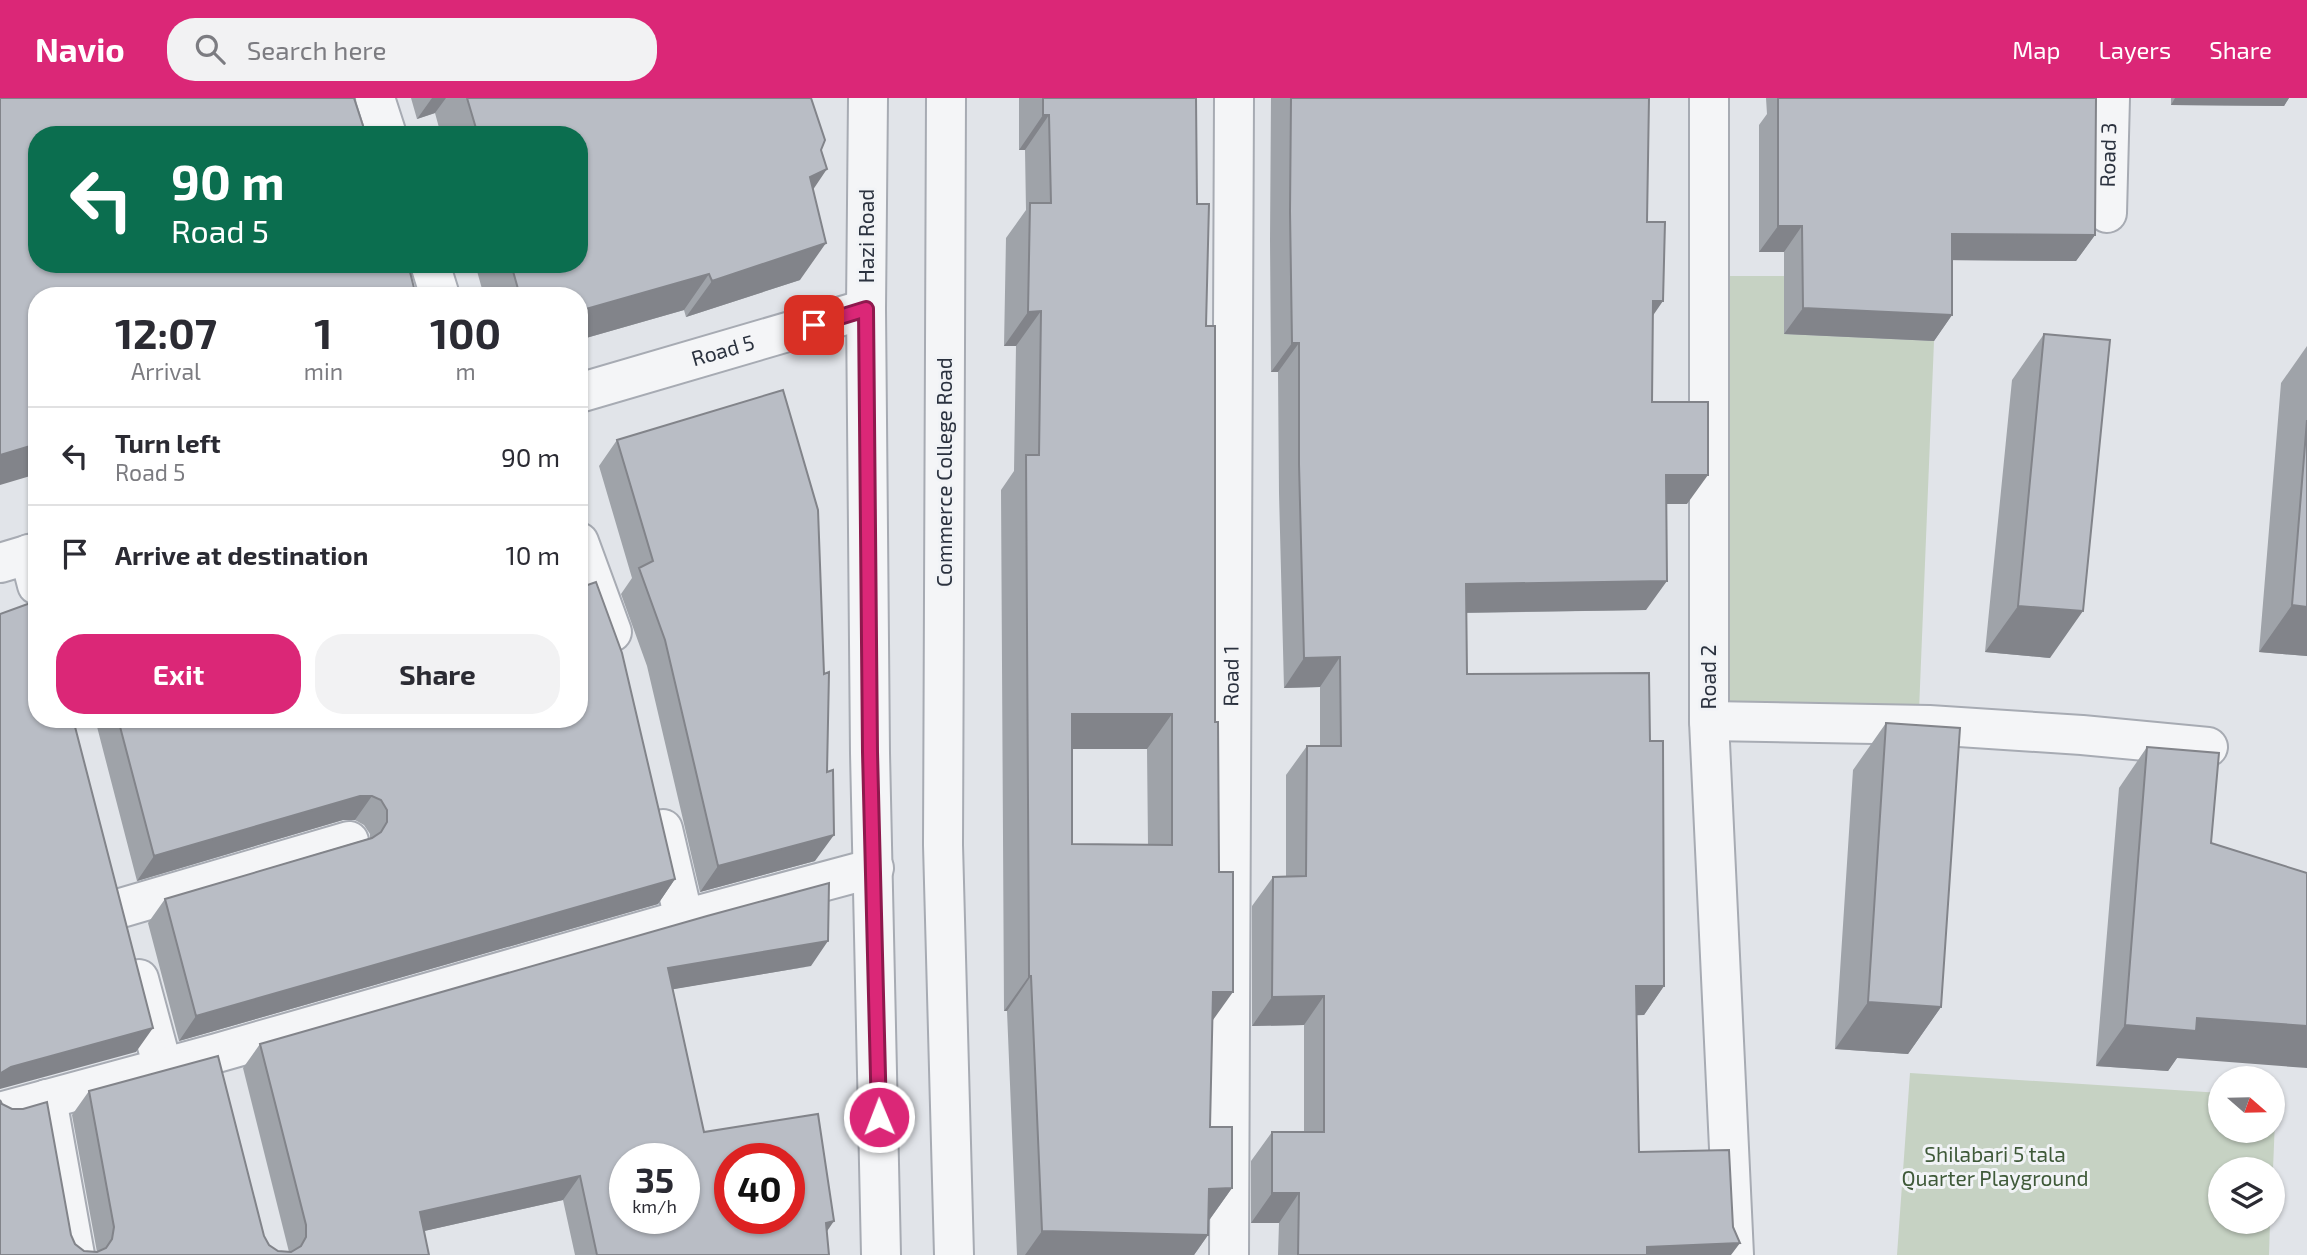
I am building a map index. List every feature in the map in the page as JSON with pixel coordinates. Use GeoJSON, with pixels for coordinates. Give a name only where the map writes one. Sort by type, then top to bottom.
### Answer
{"type":"FeatureCollection","features":[{"type":"Feature","properties":{"kind":"street"},"geometry":{"type":"LineString","coordinates":[[375,98],[384,126]]}},
{"type":"Feature","properties":{"kind":"street","name":"Hazi Road"},"geometry":{"type":"LineString","coordinates":[[867,98],[870,752],[881,1255]]}},
{"type":"Feature","properties":{"kind":"street","name":"Commerce College Road"},"geometry":{"type":"LineString","coordinates":[[946,98],[943,845],[954,1255]]}},
{"type":"Feature","properties":{"kind":"street","name":"Road 1"},"geometry":{"type":"LineString","coordinates":[[1229,1255],[1234,98]]}},
{"type":"Feature","properties":{"kind":"street","name":"Road 2"},"geometry":{"type":"LineString","coordinates":[[1709,98],[1709,721],[1734,1255]]}},
{"type":"Feature","properties":{"kind":"street","name":"Road 3"},"geometry":{"type":"LineString","coordinates":[[2107,213],[2110,98]]}},
{"type":"Feature","properties":{"kind":"street","name":"Road 5"},"geometry":{"type":"LineString","coordinates":[[588,390],[866,309]]}},
{"type":"Feature","properties":{"kind":"street"},"geometry":{"type":"LineString","coordinates":[[588,567],[621,658]]}},
{"type":"Feature","properties":{"kind":"street"},"geometry":{"type":"LineString","coordinates":[[1709,721],[1929,725],[2208,747]]}},
{"type":"Feature","properties":{"kind":"street"},"geometry":{"type":"LineString","coordinates":[[656,801],[684,919]]}},
{"type":"Feature","properties":{"kind":"street"},"geometry":{"type":"LineString","coordinates":[[163,1068],[123,918],[349,841]]}},
{"type":"Feature","properties":{"kind":"street"},"geometry":{"type":"LineString","coordinates":[[0,1112],[163,1068],[220,1067],[684,919],[874,868]]}},
{"type":"Feature","properties":{"kind":"street"},"geometry":{"type":"LineString","coordinates":[[47,1099],[75,1255]]}},
{"type":"Feature","properties":{"kind":"green space"},"geometry":{"type":"Polygon","coordinates":[[[1729,276],[1784,276],[1785,334],[1934,341],[1919,711],[1722,712],[1729,276]]]}},
{"type":"Feature","properties":{"kind":"green space","name":"Shilabari 5 tala Quarter Playground"},"geometry":{"type":"Polygon","coordinates":[[[1910,1073],[2208,1092],[2208,1143],[2274,1143],[2273,1157],[2208,1157],[2208,1234],[2270,1234],[2269,1255],[1897,1255],[1910,1073]]]}},
{"type":"Feature","properties":{"kind":"building"},"geometry":{"type":"Polygon","coordinates":[[[0,98],[354,98],[363,126],[28,126],[28,273],[410,273],[414,287],[28,287],[28,447],[0,455],[0,98]]]}},
{"type":"Feature","properties":{"kind":"building"},"geometry":{"type":"Polygon","coordinates":[[[467,98],[811,98],[825,140],[821,150],[827,169],[810,177],[826,243],[712,281],[709,274],[588,308],[588,287],[517,287],[514,273],[588,273],[588,126],[475,126],[467,98]]]}},
{"type":"Feature","properties":{"kind":"building"},"geometry":{"type":"Polygon","coordinates":[[[1043,98],[1196,98],[1197,204],[1209,204],[1206,326],[1215,326],[1215,722],[1218,722],[1219,872],[1233,872],[1233,992],[1213,992],[1210,1127],[1232,1127],[1232,1188],[1209,1189],[1208,1235],[1042,1231],[1029,976],[1026,455],[1039,455],[1041,311],[1028,312],[1030,203],[1051,203],[1049,115],[1043,115],[1043,98]],[[1072,714],[1072,844],[1172,845],[1172,714],[1072,714]]]}},
{"type":"Feature","properties":{"kind":"building"},"geometry":{"type":"Polygon","coordinates":[[[1291,98],[1649,98],[1647,222],[1665,222],[1663,301],[1653,301],[1652,402],[1708,402],[1708,475],[1666,475],[1667,581],[1466,584],[1467,674],[1649,673],[1650,741],[1663,741],[1664,986],[1636,986],[1639,1152],[1729,1150],[1733,1227],[1740,1243],[1647,1247],[1647,1255],[1298,1255],[1299,1193],[1272,1193],[1272,1132],[1324,1132],[1324,996],[1272,997],[1273,877],[1306,876],[1307,746],[1341,746],[1340,657],[1304,658],[1299,343],[1292,343],[1291,98]]]}},
{"type":"Feature","properties":{"kind":"building"},"geometry":{"type":"Polygon","coordinates":[[[1778,98],[2096,98],[2095,235],[1952,234],[1952,315],[1803,308],[1802,226],[1778,226],[1778,98]]]}},
{"type":"Feature","properties":{"kind":"building"},"geometry":{"type":"Polygon","coordinates":[[[2044,334],[2110,340],[2083,611],[2018,606],[2044,334]]]}},
{"type":"Feature","properties":{"kind":"building"},"geometry":{"type":"Polygon","coordinates":[[[783,390],[818,510],[824,674],[829,672],[827,772],[833,770],[834,835],[718,866],[665,640],[639,568],[653,561],[617,440],[783,390]]]}},
{"type":"Feature","properties":{"kind":"building"},"geometry":{"type":"Polygon","coordinates":[[[2307,420],[2307,607],[2292,605],[2307,420]]]}},
{"type":"Feature","properties":{"kind":"building"},"geometry":{"type":"Polygon","coordinates":[[[596,582],[622,653],[675,879],[196,1016],[165,899],[372,838],[381,832],[387,822],[387,810],[381,800],[372,796],[360,796],[154,856],[120,728],[588,728],[588,585],[596,582]]]}},
{"type":"Feature","properties":{"kind":"building"},"geometry":{"type":"Polygon","coordinates":[[[28,604],[28,728],[75,728],[153,1028],[11,1067],[0,1075],[0,614],[28,604]]]}},
{"type":"Feature","properties":{"kind":"building"},"geometry":{"type":"Polygon","coordinates":[[[1886,723],[1960,728],[1941,1007],[1868,1002],[1886,723]]]}},
{"type":"Feature","properties":{"kind":"building"},"geometry":{"type":"Polygon","coordinates":[[[2147,747],[2219,753],[2211,843],[2307,873],[2307,1026],[2197,1018],[2196,1031],[2125,1025],[2147,747]]]}},
{"type":"Feature","properties":{"kind":"building"},"geometry":{"type":"Polygon","coordinates":[[[829,883],[828,941],[668,968],[704,1132],[818,1114],[834,1221],[826,1223],[829,1255],[597,1255],[580,1176],[420,1212],[429,1255],[0,1255],[0,1100],[12,1109],[23,1109],[47,1102],[71,1235],[75,1244],[84,1251],[97,1252],[106,1248],[112,1239],[114,1227],[89,1091],[218,1056],[264,1236],[269,1245],[278,1251],[291,1252],[301,1246],[306,1237],[306,1225],[260,1044],[829,883]]]}},
{"type":"Feature","properties":{"kind":"route"},"geometry":{"type":"LineString","coordinates":[[814,325],[866,309],[870,752],[879,1117]]}}]}
